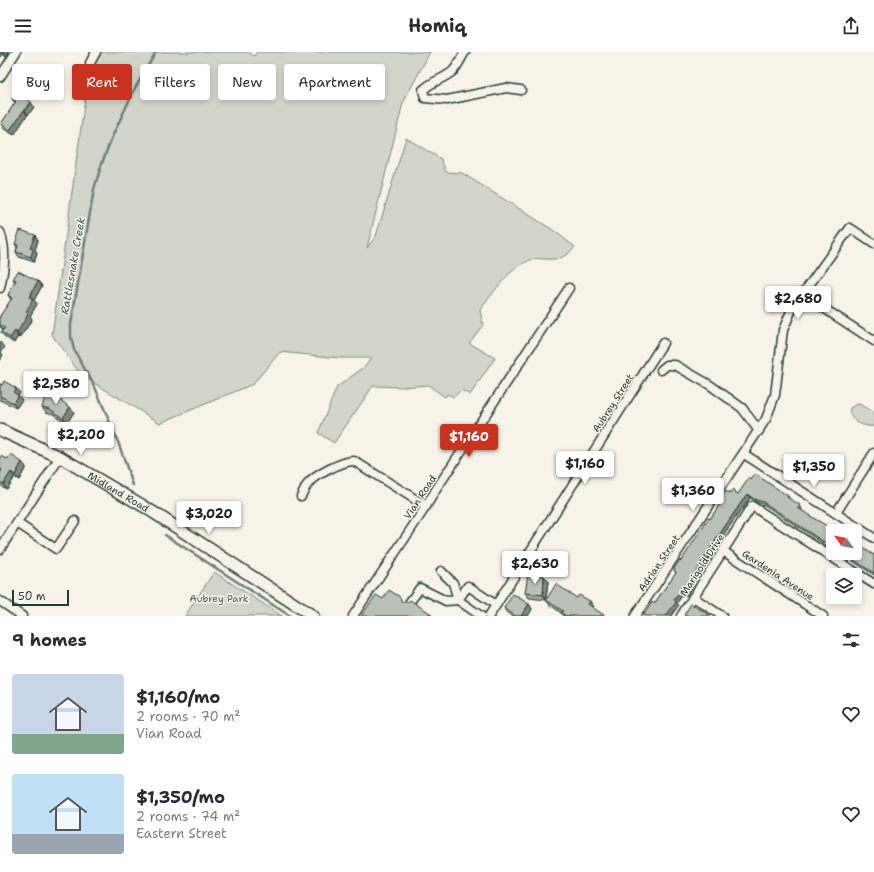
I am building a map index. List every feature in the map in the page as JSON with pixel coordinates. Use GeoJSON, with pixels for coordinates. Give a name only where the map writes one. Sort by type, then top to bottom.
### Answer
{"type":"FeatureCollection","features":[{"type":"Feature","properties":{"kind":"main road","name":"Midland Road"},"geometry":{"type":"LineString","coordinates":[[0,430],[60,457],[145,507],[313,616]]}},
{"type":"Feature","properties":{"kind":"street"},"geometry":{"type":"LineString","coordinates":[[0,77],[16,52]]}},
{"type":"Feature","properties":{"kind":"street"},"geometry":{"type":"LineString","coordinates":[[90,63],[96,52]]}},
{"type":"Feature","properties":{"kind":"street"},"geometry":{"type":"LineString","coordinates":[[465,52],[453,70],[444,77],[429,84],[423,90],[425,98],[447,100],[506,88],[522,90]]}},
{"type":"Feature","properties":{"kind":"street","name":"Adrian Street"},"geometry":{"type":"LineString","coordinates":[[635,616],[766,419],[775,395],[783,330],[792,309],[850,228],[874,244]]}},
{"type":"Feature","properties":{"kind":"street"},"geometry":{"type":"LineString","coordinates":[[0,232],[5,260],[0,288]]}},
{"type":"Feature","properties":{"kind":"street","name":"Vian Road"},"geometry":{"type":"LineString","coordinates":[[353,616],[569,288]]}},
{"type":"Feature","properties":{"kind":"street"},"geometry":{"type":"LineString","coordinates":[[802,294],[874,342]]}},
{"type":"Feature","properties":{"kind":"street","name":"Aubrey Street"},"geometry":{"type":"LineString","coordinates":[[489,616],[663,343]]}},
{"type":"Feature","properties":{"kind":"street"},"geometry":{"type":"LineString","coordinates":[[661,370],[667,365],[675,364],[710,385],[742,408],[759,431]]}},
{"type":"Feature","properties":{"kind":"street"},"geometry":{"type":"LineString","coordinates":[[836,513],[874,453]]}},
{"type":"Feature","properties":{"kind":"street"},"geometry":{"type":"LineString","coordinates":[[744,454],[874,538]]}},
{"type":"Feature","properties":{"kind":"street"},"geometry":{"type":"LineString","coordinates":[[0,548],[60,457]]}},
{"type":"Feature","properties":{"kind":"street"},"geometry":{"type":"LineString","coordinates":[[301,496],[308,484],[329,470],[347,461],[354,461],[426,506]]}},
{"type":"Feature","properties":{"kind":"street","name":"Marigold Drive"},"geometry":{"type":"LineString","coordinates":[[681,616],[752,506],[874,584]]}},
{"type":"Feature","properties":{"kind":"street"},"geometry":{"type":"LineString","coordinates":[[17,523],[56,549],[75,521]]}},
{"type":"Feature","properties":{"kind":"street","name":"Gardenia Avenue"},"geometry":{"type":"LineString","coordinates":[[723,551],[823,616]]}},
{"type":"Feature","properties":{"kind":"street"},"geometry":{"type":"LineString","coordinates":[[441,571],[454,583],[458,600]]}},
{"type":"Feature","properties":{"kind":"street"},"geometry":{"type":"LineString","coordinates":[[458,600],[468,586],[496,605]]}},
{"type":"Feature","properties":{"kind":"street"},"geometry":{"type":"LineString","coordinates":[[409,603],[420,588],[446,600],[458,600],[481,616]]}},
{"type":"Feature","properties":{"kind":"street"},"geometry":{"type":"LineString","coordinates":[[693,597],[722,616]]}},
{"type":"Feature","properties":{"kind":"street"},"geometry":{"type":"LineString","coordinates":[[0,602],[22,616]]}},
{"type":"Feature","properties":{"kind":"green space"},"geometry":{"type":"Polygon","coordinates":[[[97,52],[248,52],[254,56],[257,52],[430,52],[403,103],[367,248],[376,236],[406,138],[441,159],[446,172],[462,173],[553,230],[575,247],[562,257],[555,259],[533,259],[524,263],[503,280],[480,310],[483,325],[469,343],[495,358],[470,395],[461,390],[454,397],[447,394],[445,397],[428,385],[401,387],[373,386],[334,443],[318,433],[337,387],[363,368],[371,358],[340,358],[280,352],[253,384],[160,423],[81,375],[52,335],[85,100],[132,100],[132,64],[90,63],[97,52]]]}},
{"type":"Feature","properties":{"kind":"green space"},"geometry":{"type":"Polygon","coordinates":[[[857,404],[874,413],[874,426],[866,426],[861,424],[851,416],[850,408],[857,404]]]}},
{"type":"Feature","properties":{"kind":"green space","name":"Aubrey Park"},"geometry":{"type":"Polygon","coordinates":[[[214,572],[282,616],[185,616],[214,572]]]}},
{"type":"Feature","properties":{"kind":"building"},"geometry":{"type":"Polygon","coordinates":[[[14,100],[28,100],[31,102],[10,130],[1,124],[16,101],[14,100]]]}},
{"type":"Feature","properties":{"kind":"building"},"geometry":{"type":"Polygon","coordinates":[[[20,230],[35,235],[30,248],[33,249],[31,257],[16,252],[18,245],[15,244],[20,230]]]}},
{"type":"Feature","properties":{"kind":"building"},"geometry":{"type":"Polygon","coordinates":[[[18,271],[38,281],[29,297],[33,299],[26,312],[28,314],[17,333],[15,331],[10,338],[1,332],[5,328],[0,325],[0,316],[12,298],[8,295],[16,280],[13,279],[18,271]]]}},
{"type":"Feature","properties":{"kind":"building"},"geometry":{"type":"Polygon","coordinates":[[[4,381],[16,388],[13,392],[18,395],[13,403],[0,396],[0,384],[2,385],[4,381]]]}},
{"type":"Feature","properties":{"kind":"building"},"geometry":{"type":"Polygon","coordinates":[[[47,394],[54,396],[70,407],[63,418],[50,409],[42,407],[47,394]]]}},
{"type":"Feature","properties":{"kind":"building"},"geometry":{"type":"Polygon","coordinates":[[[11,455],[22,462],[15,475],[11,472],[3,484],[0,482],[0,473],[2,470],[0,468],[0,459],[2,456],[7,459],[11,455]]]}},
{"type":"Feature","properties":{"kind":"building"},"geometry":{"type":"Polygon","coordinates":[[[755,474],[800,505],[798,508],[826,525],[826,544],[763,502],[754,499],[747,494],[683,592],[681,591],[674,600],[676,602],[666,616],[643,616],[652,602],[654,604],[676,572],[674,570],[675,567],[680,560],[681,561],[709,518],[710,519],[723,499],[721,498],[726,491],[730,494],[732,490],[738,494],[749,478],[751,480],[755,474]]]}},
{"type":"Feature","properties":{"kind":"building"},"geometry":{"type":"Polygon","coordinates":[[[862,547],[874,555],[874,573],[854,560],[862,560],[862,547]]]}},
{"type":"Feature","properties":{"kind":"building"},"geometry":{"type":"Polygon","coordinates":[[[528,574],[544,576],[543,595],[525,593],[528,574]]]}},
{"type":"Feature","properties":{"kind":"building"},"geometry":{"type":"Polygon","coordinates":[[[556,584],[577,598],[579,595],[590,601],[588,604],[605,616],[566,616],[561,613],[563,611],[546,600],[556,584]]]}},
{"type":"Feature","properties":{"kind":"building"},"geometry":{"type":"Polygon","coordinates":[[[389,590],[400,597],[402,602],[408,602],[410,600],[430,613],[428,616],[361,616],[376,595],[383,599],[389,590]]]}},
{"type":"Feature","properties":{"kind":"building"},"geometry":{"type":"Polygon","coordinates":[[[513,594],[529,604],[521,616],[515,616],[504,608],[513,594]]]}},
{"type":"Feature","properties":{"kind":"building"},"geometry":{"type":"Polygon","coordinates":[[[691,604],[711,616],[685,616],[684,615],[691,604]]]}},
{"type":"Feature","properties":{"kind":"waterway","name":"Rattlesnake Creek"},"geometry":{"type":"LineString","coordinates":[[133,485],[118,442],[95,387],[74,350],[71,337],[71,325],[94,189],[102,163],[112,137],[135,88],[156,52]]}},
{"type":"Feature","properties":{"kind":"waterway","name":"Rattlesnake Creek"},"geometry":{"type":"LineString","coordinates":[[165,535],[290,616]]}}]}
